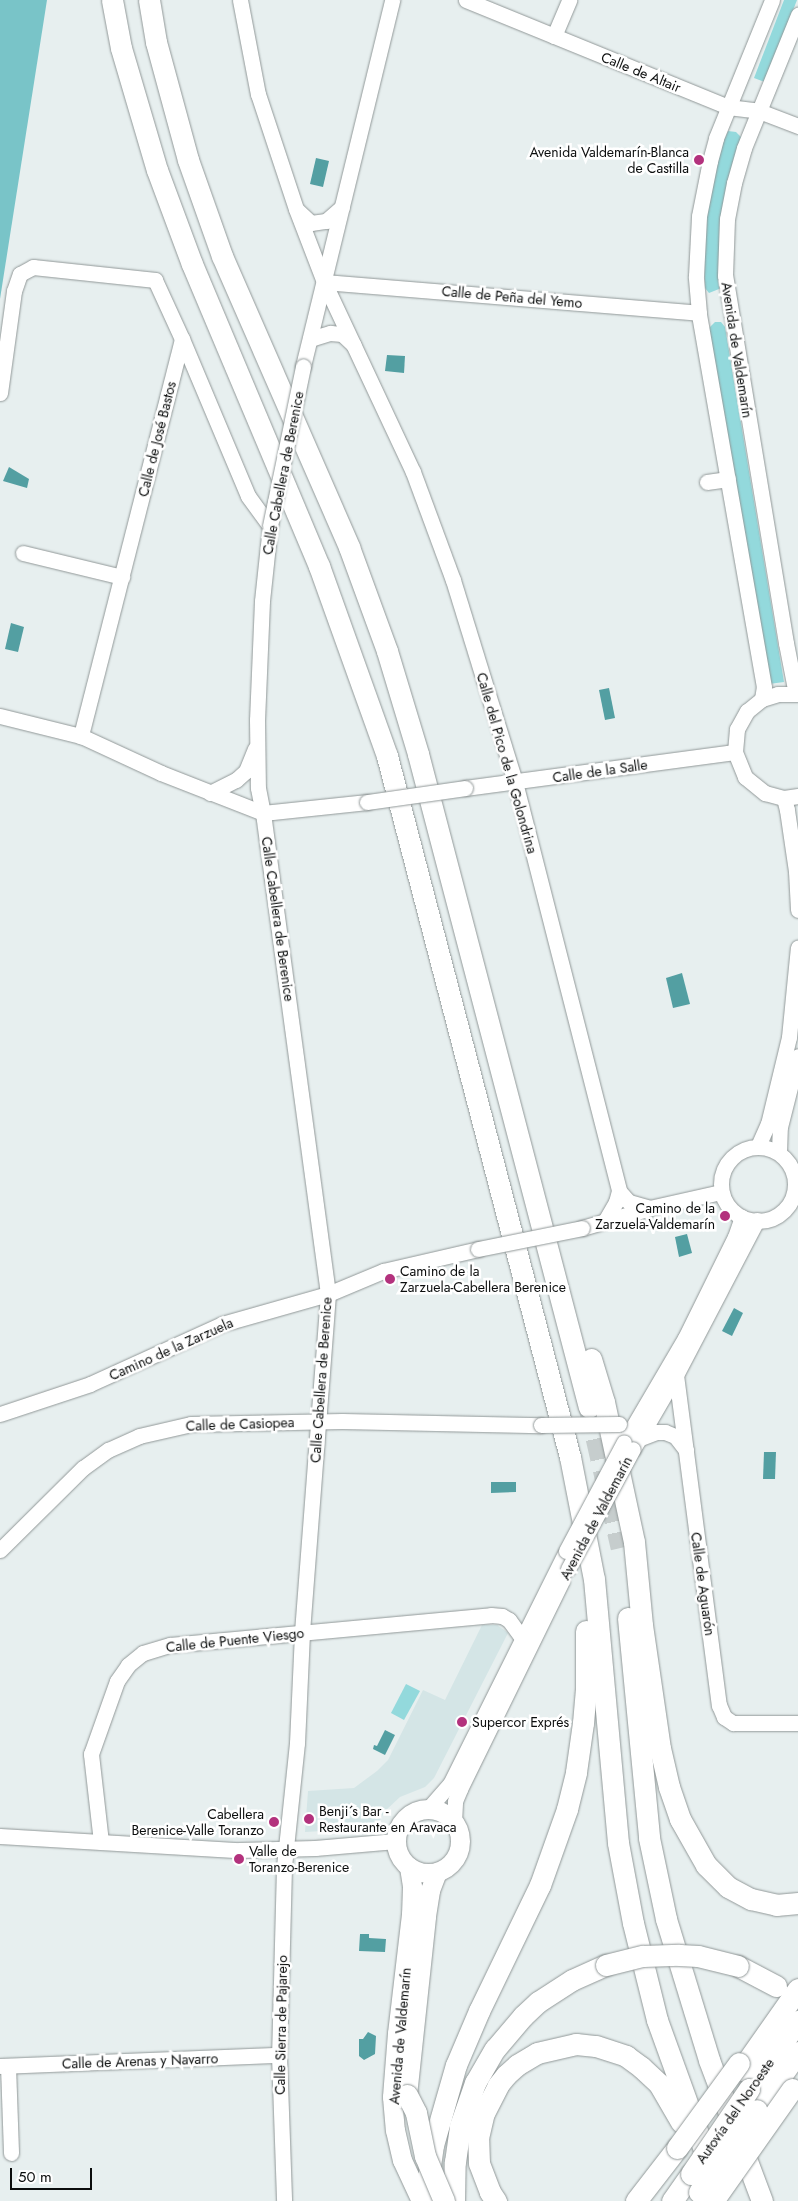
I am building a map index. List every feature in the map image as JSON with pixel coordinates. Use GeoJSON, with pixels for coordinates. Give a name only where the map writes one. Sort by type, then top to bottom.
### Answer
{"type":"FeatureCollection","features":[{"type":"Feature","properties":{"kind":"highway"},"geometry":{"type":"LineString","coordinates":[[112,0],[121,48],[157,170],[192,264],[319,566],[387,756],[570,1457],[594,1579],[618,1843],[633,1923],[657,2020],[723,2201]]}},
{"type":"Feature","properties":{"kind":"highway"},"geometry":{"type":"LineString","coordinates":[[149,0],[156,42],[188,160],[222,256],[349,547],[387,651],[418,754],[589,1407]]}},
{"type":"Feature","properties":{"kind":"highway"},"geometry":{"type":"LineString","coordinates":[[486,1013],[604,1402],[634,1542],[642,1624],[660,1748],[680,1819],[706,1865],[728,1888],[759,1901],[776,1905],[798,1904]]}},
{"type":"Feature","properties":{"kind":"highway"},"geometry":{"type":"LineString","coordinates":[[423,2201],[433,2145],[456,2065],[476,2018],[515,1940],[548,1867],[561,1829],[576,1772],[586,1691],[587,1642],[584,1588],[570,1457]]}},
{"type":"Feature","properties":{"kind":"highway"},"geometry":{"type":"LineString","coordinates":[[622,1547],[649,1838],[666,1919],[709,2060],[762,2201]]}},
{"type":"Feature","properties":{"kind":"highway"},"geometry":{"type":"LineString","coordinates":[[454,2201],[456,2145],[462,2118],[475,2083],[494,2049],[538,2002],[572,1980],[606,1965],[643,1956],[698,1956],[738,1966],[776,1986]]}},
{"type":"Feature","properties":{"kind":"highway","name":"Autovía del Noroeste"},"geometry":{"type":"LineString","coordinates":[[702,2194],[743,2074],[790,2016],[798,1989]]}},
{"type":"Feature","properties":{"kind":"highway"},"geometry":{"type":"LineString","coordinates":[[496,2201],[483,2176],[478,2150],[481,2124],[490,2100],[498,2085],[517,2065],[538,2053],[576,2044],[605,2048],[626,2056],[641,2066],[659,2084],[680,2120],[702,2194]]}},
{"type":"Feature","properties":{"kind":"highway"},"geometry":{"type":"LineString","coordinates":[[702,2194],[756,2110],[798,2052]]}},
{"type":"Feature","properties":{"kind":"highway"},"geometry":{"type":"LineString","coordinates":[[709,2060],[761,2168],[774,2201]]}},
{"type":"Feature","properties":{"kind":"highway"},"geometry":{"type":"LineString","coordinates":[[636,2201],[743,2074]]}},
{"type":"Feature","properties":{"kind":"highway"},"geometry":{"type":"LineString","coordinates":[[728,2201],[745,2176],[795,2086]]}},
{"type":"Feature","properties":{"kind":"highway","name":"Autovía del Noroeste"},"geometry":{"type":"LineString","coordinates":[[672,2201],[702,2194],[795,2086]]}},
{"type":"Feature","properties":{"kind":"highway"},"geometry":{"type":"LineString","coordinates":[[407,2095],[416,2113],[425,2156],[444,2201]]}},
{"type":"Feature","properties":{"kind":"highway"},"geometry":{"type":"LineString","coordinates":[[647,2201],[679,2151]]}},
{"type":"Feature","properties":{"kind":"main road"},"geometry":{"type":"LineString","coordinates":[[428,1809],[442,1813],[454,1822],[459,1833],[458,1852],[452,1862],[436,1872],[422,1873],[409,1867],[398,1853],[396,1841],[400,1826],[406,1818],[418,1811],[428,1809]]}},
{"type":"Feature","properties":{"kind":"main road","name":"Avenida de Valdemarín"},"geometry":{"type":"LineString","coordinates":[[409,1867],[412,1887],[411,1914],[397,2033],[392,2097],[395,2130],[402,2160],[423,2201]]}},
{"type":"Feature","properties":{"kind":"main road","name":"Avenida de Valdemarín"},"geometry":{"type":"LineString","coordinates":[[407,2095],[426,1916],[430,1890],[436,1872]]}},
{"type":"Feature","properties":{"kind":"street","name":"Calle del Pico de la Golondrina"},"geometry":{"type":"LineString","coordinates":[[240,0],[258,94],[296,209],[324,282],[357,347],[413,472],[453,580],[515,782],[619,1192]]}},
{"type":"Feature","properties":{"kind":"street","name":"Calle Cabellera de Berenice"},"geometry":{"type":"LineString","coordinates":[[286,1849],[297,1743],[302,1633],[328,1294],[263,813],[258,788],[257,743],[262,601],[270,526],[303,366],[392,0]]}},
{"type":"Feature","properties":{"kind":"street","name":"Calle de Altair"},"geometry":{"type":"LineString","coordinates":[[466,0],[728,107],[759,111],[798,126]]}},
{"type":"Feature","properties":{"kind":"street"},"geometry":{"type":"LineString","coordinates":[[554,36],[569,0]]}},
{"type":"Feature","properties":{"kind":"street"},"geometry":{"type":"LineString","coordinates":[[762,699],[764,687],[700,313],[696,276],[698,216],[712,154],[728,107],[772,0]]}},
{"type":"Feature","properties":{"kind":"street","name":"Avenida de Valdemarín"},"geometry":{"type":"LineString","coordinates":[[797,694],[786,643],[724,276],[727,219],[734,183],[759,111],[798,15]]}},
{"type":"Feature","properties":{"kind":"street"},"geometry":{"type":"LineString","coordinates":[[296,209],[311,223],[326,221],[342,207]]}},
{"type":"Feature","properties":{"kind":"street"},"geometry":{"type":"LineString","coordinates":[[0,393],[14,291],[20,274],[33,267],[155,280],[248,496],[270,526]]}},
{"type":"Feature","properties":{"kind":"street","name":"Calle de Peña del Yemo"},"geometry":{"type":"LineString","coordinates":[[324,282],[700,313]]}},
{"type":"Feature","properties":{"kind":"street"},"geometry":{"type":"LineString","coordinates":[[310,339],[330,333],[342,334],[357,347]]}},
{"type":"Feature","properties":{"kind":"street","name":"Calle de José Bastos"},"geometry":{"type":"LineString","coordinates":[[81,736],[182,339]]}},
{"type":"Feature","properties":{"kind":"street"},"geometry":{"type":"LineString","coordinates":[[707,482],[728,479]]}},
{"type":"Feature","properties":{"kind":"street"},"geometry":{"type":"LineString","coordinates":[[24,553],[122,577]]}},
{"type":"Feature","properties":{"kind":"street"},"geometry":{"type":"LineString","coordinates":[[797,694],[778,694],[762,699],[747,711],[737,730],[735,752],[745,777],[765,793],[791,797],[788,810],[798,910]]}},
{"type":"Feature","properties":{"kind":"street"},"geometry":{"type":"LineString","coordinates":[[0,716],[81,736],[210,793],[263,813]]}},
{"type":"Feature","properties":{"kind":"street"},"geometry":{"type":"LineString","coordinates":[[210,793],[236,780],[246,771],[257,743]]}},
{"type":"Feature","properties":{"kind":"street","name":"Calle de la Salle"},"geometry":{"type":"LineString","coordinates":[[263,813],[367,802],[735,752]]}},
{"type":"Feature","properties":{"kind":"street"},"geometry":{"type":"LineString","coordinates":[[758,1146],[768,1124],[789,1037],[798,947]]}},
{"type":"Feature","properties":{"kind":"street"},"geometry":{"type":"LineString","coordinates":[[779,1152],[780,1128],[798,1056]]}},
{"type":"Feature","properties":{"kind":"street"},"geometry":{"type":"LineString","coordinates":[[758,1146],[779,1152],[790,1161],[797,1174],[795,1194],[786,1210],[768,1220],[750,1219],[731,1210],[721,1192],[721,1179],[730,1160],[745,1149],[758,1146]]}},
{"type":"Feature","properties":{"kind":"street"},"geometry":{"type":"LineString","coordinates":[[605,1221],[616,1202],[619,1192],[629,1202],[650,1208]]}},
{"type":"Feature","properties":{"kind":"street","name":"Camino de la Zarzuela"},"geometry":{"type":"LineString","coordinates":[[0,1414],[90,1384],[222,1324],[328,1294],[383,1271],[582,1228],[650,1208],[721,1192]]}},
{"type":"Feature","properties":{"kind":"street","name":"Avenida de Valdemarín"},"geometry":{"type":"LineString","coordinates":[[632,1434],[676,1376],[750,1219]]}},
{"type":"Feature","properties":{"kind":"street","name":"Avenida de Valdemarín"},"geometry":{"type":"LineString","coordinates":[[454,1822],[455,1801],[460,1788],[566,1562],[632,1434],[685,1338],[735,1238],[750,1219]]}},
{"type":"Feature","properties":{"kind":"street","name":"Calle de Aguarón"},"geometry":{"type":"LineString","coordinates":[[676,1376],[720,1706],[724,1717],[733,1723],[798,1723]]}},
{"type":"Feature","properties":{"kind":"street","name":"Calle de Casiopea"},"geometry":{"type":"LineString","coordinates":[[0,1550],[83,1468],[108,1450],[139,1436],[191,1424],[319,1422],[542,1425],[632,1434],[656,1432],[670,1434]]}},
{"type":"Feature","properties":{"kind":"street"},"geometry":{"type":"LineString","coordinates":[[682,1422],[677,1431],[670,1434],[686,1450]]}},
{"type":"Feature","properties":{"kind":"street","name":"Avenida de Valdemarín"},"geometry":{"type":"LineString","coordinates":[[428,1809],[450,1784],[522,1638],[566,1562]]}},
{"type":"Feature","properties":{"kind":"street","name":"Calle de Puente Viesgo"},"geometry":{"type":"LineString","coordinates":[[101,1842],[91,1754],[117,1681],[128,1665],[143,1652],[170,1645],[491,1615],[502,1616],[509,1620],[522,1638]]}},
{"type":"Feature","properties":{"kind":"street"},"geometry":{"type":"LineString","coordinates":[[0,1836],[239,1850],[286,1849],[396,1841]]}},
{"type":"Feature","properties":{"kind":"street","name":"Calle Sierra de Pajarejo"},"geometry":{"type":"LineString","coordinates":[[284,2201],[279,2055],[286,1849]]}},
{"type":"Feature","properties":{"kind":"street","name":"Calle de Arenas y Navarro"},"geometry":{"type":"LineString","coordinates":[[4,2066],[279,2055]]}},
{"type":"Feature","properties":{"kind":"street"},"geometry":{"type":"LineString","coordinates":[[4,2066],[12,2153]]}},
{"type":"Feature","properties":{"kind":"shaded area"},"geometry":{"type":"Polygon","coordinates":[[[0,0],[47,0],[0,299],[0,0]]]}},
{"type":"Feature","properties":{"kind":"shaded area"},"geometry":{"type":"Polygon","coordinates":[[[784,0],[797,0],[765,82],[754,78],[784,0]]]}},
{"type":"Feature","properties":{"kind":"shaded area"},"geometry":{"type":"Polygon","coordinates":[[[728,131],[736,132],[741,137],[720,235],[719,289],[709,293],[705,288],[703,234],[716,159],[728,131]]]}},
{"type":"Feature","properties":{"kind":"shaded area"},"geometry":{"type":"Polygon","coordinates":[[[316,158],[329,161],[323,187],[310,184],[316,158]]]}},
{"type":"Feature","properties":{"kind":"shaded area"},"geometry":{"type":"Polygon","coordinates":[[[715,322],[721,322],[725,327],[784,682],[769,684],[709,328],[715,322]]]}},
{"type":"Feature","properties":{"kind":"shaded area"},"geometry":{"type":"Polygon","coordinates":[[[387,355],[405,356],[404,373],[385,371],[387,355]]]}},
{"type":"Feature","properties":{"kind":"shaded area"},"geometry":{"type":"Polygon","coordinates":[[[9,467],[29,479],[27,488],[3,481],[9,467]]]}},
{"type":"Feature","properties":{"kind":"shaded area"},"geometry":{"type":"Polygon","coordinates":[[[11,623],[24,627],[18,652],[5,649],[11,623]]]}},
{"type":"Feature","properties":{"kind":"shaded area"},"geometry":{"type":"Polygon","coordinates":[[[609,688],[615,718],[605,720],[599,690],[609,688]]]}},
{"type":"Feature","properties":{"kind":"shaded area"},"geometry":{"type":"Polygon","coordinates":[[[682,973],[690,1004],[673,1008],[666,978],[682,973]]]}},
{"type":"Feature","properties":{"kind":"shaded area"},"geometry":{"type":"Polygon","coordinates":[[[687,1234],[692,1253],[679,1257],[675,1237],[687,1234]]]}},
{"type":"Feature","properties":{"kind":"shaded area"},"geometry":{"type":"Polygon","coordinates":[[[734,1308],[743,1313],[732,1336],[722,1331],[734,1308]]]}},
{"type":"Feature","properties":{"kind":"shaded area"},"geometry":{"type":"Polygon","coordinates":[[[764,1452],[776,1452],[775,1479],[763,1479],[764,1452]]]}},
{"type":"Feature","properties":{"kind":"shaded area"},"geometry":{"type":"Polygon","coordinates":[[[491,1482],[516,1482],[516,1492],[491,1493],[491,1482]]]}},
{"type":"Feature","properties":{"kind":"shaded area"},"geometry":{"type":"Polygon","coordinates":[[[482,1625],[497,1625],[508,1633],[434,1778],[425,1787],[400,1797],[385,1811],[373,1828],[305,1832],[308,1791],[354,1788],[377,1771],[388,1760],[423,1690],[445,1700],[482,1625]]]}},
{"type":"Feature","properties":{"kind":"shaded area"},"geometry":{"type":"Polygon","coordinates":[[[406,1684],[420,1691],[404,1720],[391,1713],[406,1684]]]}},
{"type":"Feature","properties":{"kind":"shaded area"},"geometry":{"type":"Polygon","coordinates":[[[385,1730],[395,1735],[385,1755],[373,1749],[374,1745],[377,1746],[385,1730]]]}},
{"type":"Feature","properties":{"kind":"shaded area"},"geometry":{"type":"Polygon","coordinates":[[[360,1934],[369,1934],[369,1938],[386,1939],[385,1952],[359,1951],[360,1934]]]}},
{"type":"Feature","properties":{"kind":"shaded area"},"geometry":{"type":"Polygon","coordinates":[[[368,2032],[376,2036],[375,2054],[364,2060],[359,2056],[359,2039],[363,2039],[368,2032]]]}},
{"type":"Feature","properties":{"kind":"tunnel"},"geometry":{"type":"LineString","coordinates":[[589,1407],[621,1547]]}},
{"type":"Feature","properties":{"kind":"place","name":"Avenida Valdemarín-Blanca de Castilla"},"geometry":{"type":"Point","coordinates":[699,160]}},
{"type":"Feature","properties":{"kind":"place","name":"Camino de la Zarzuela-Valdemarín"},"geometry":{"type":"Point","coordinates":[725,1216]}},
{"type":"Feature","properties":{"kind":"place","name":"Camino de la Zarzuela-Cabellera Berenice"},"geometry":{"type":"Point","coordinates":[390,1279]}},
{"type":"Feature","properties":{"kind":"place","name":"Supercor Exprés"},"geometry":{"type":"Point","coordinates":[462,1722]}},
{"type":"Feature","properties":{"kind":"place","name":"Benji´s Bar - Restaurante en Aravaca"},"geometry":{"type":"Point","coordinates":[309,1819]}},
{"type":"Feature","properties":{"kind":"place","name":"Cabellera Berenice-Valle Toranzo"},"geometry":{"type":"Point","coordinates":[274,1822]}},
{"type":"Feature","properties":{"kind":"place","name":"Valle de Toranzo-Berenice"},"geometry":{"type":"Point","coordinates":[239,1859]}}]}
